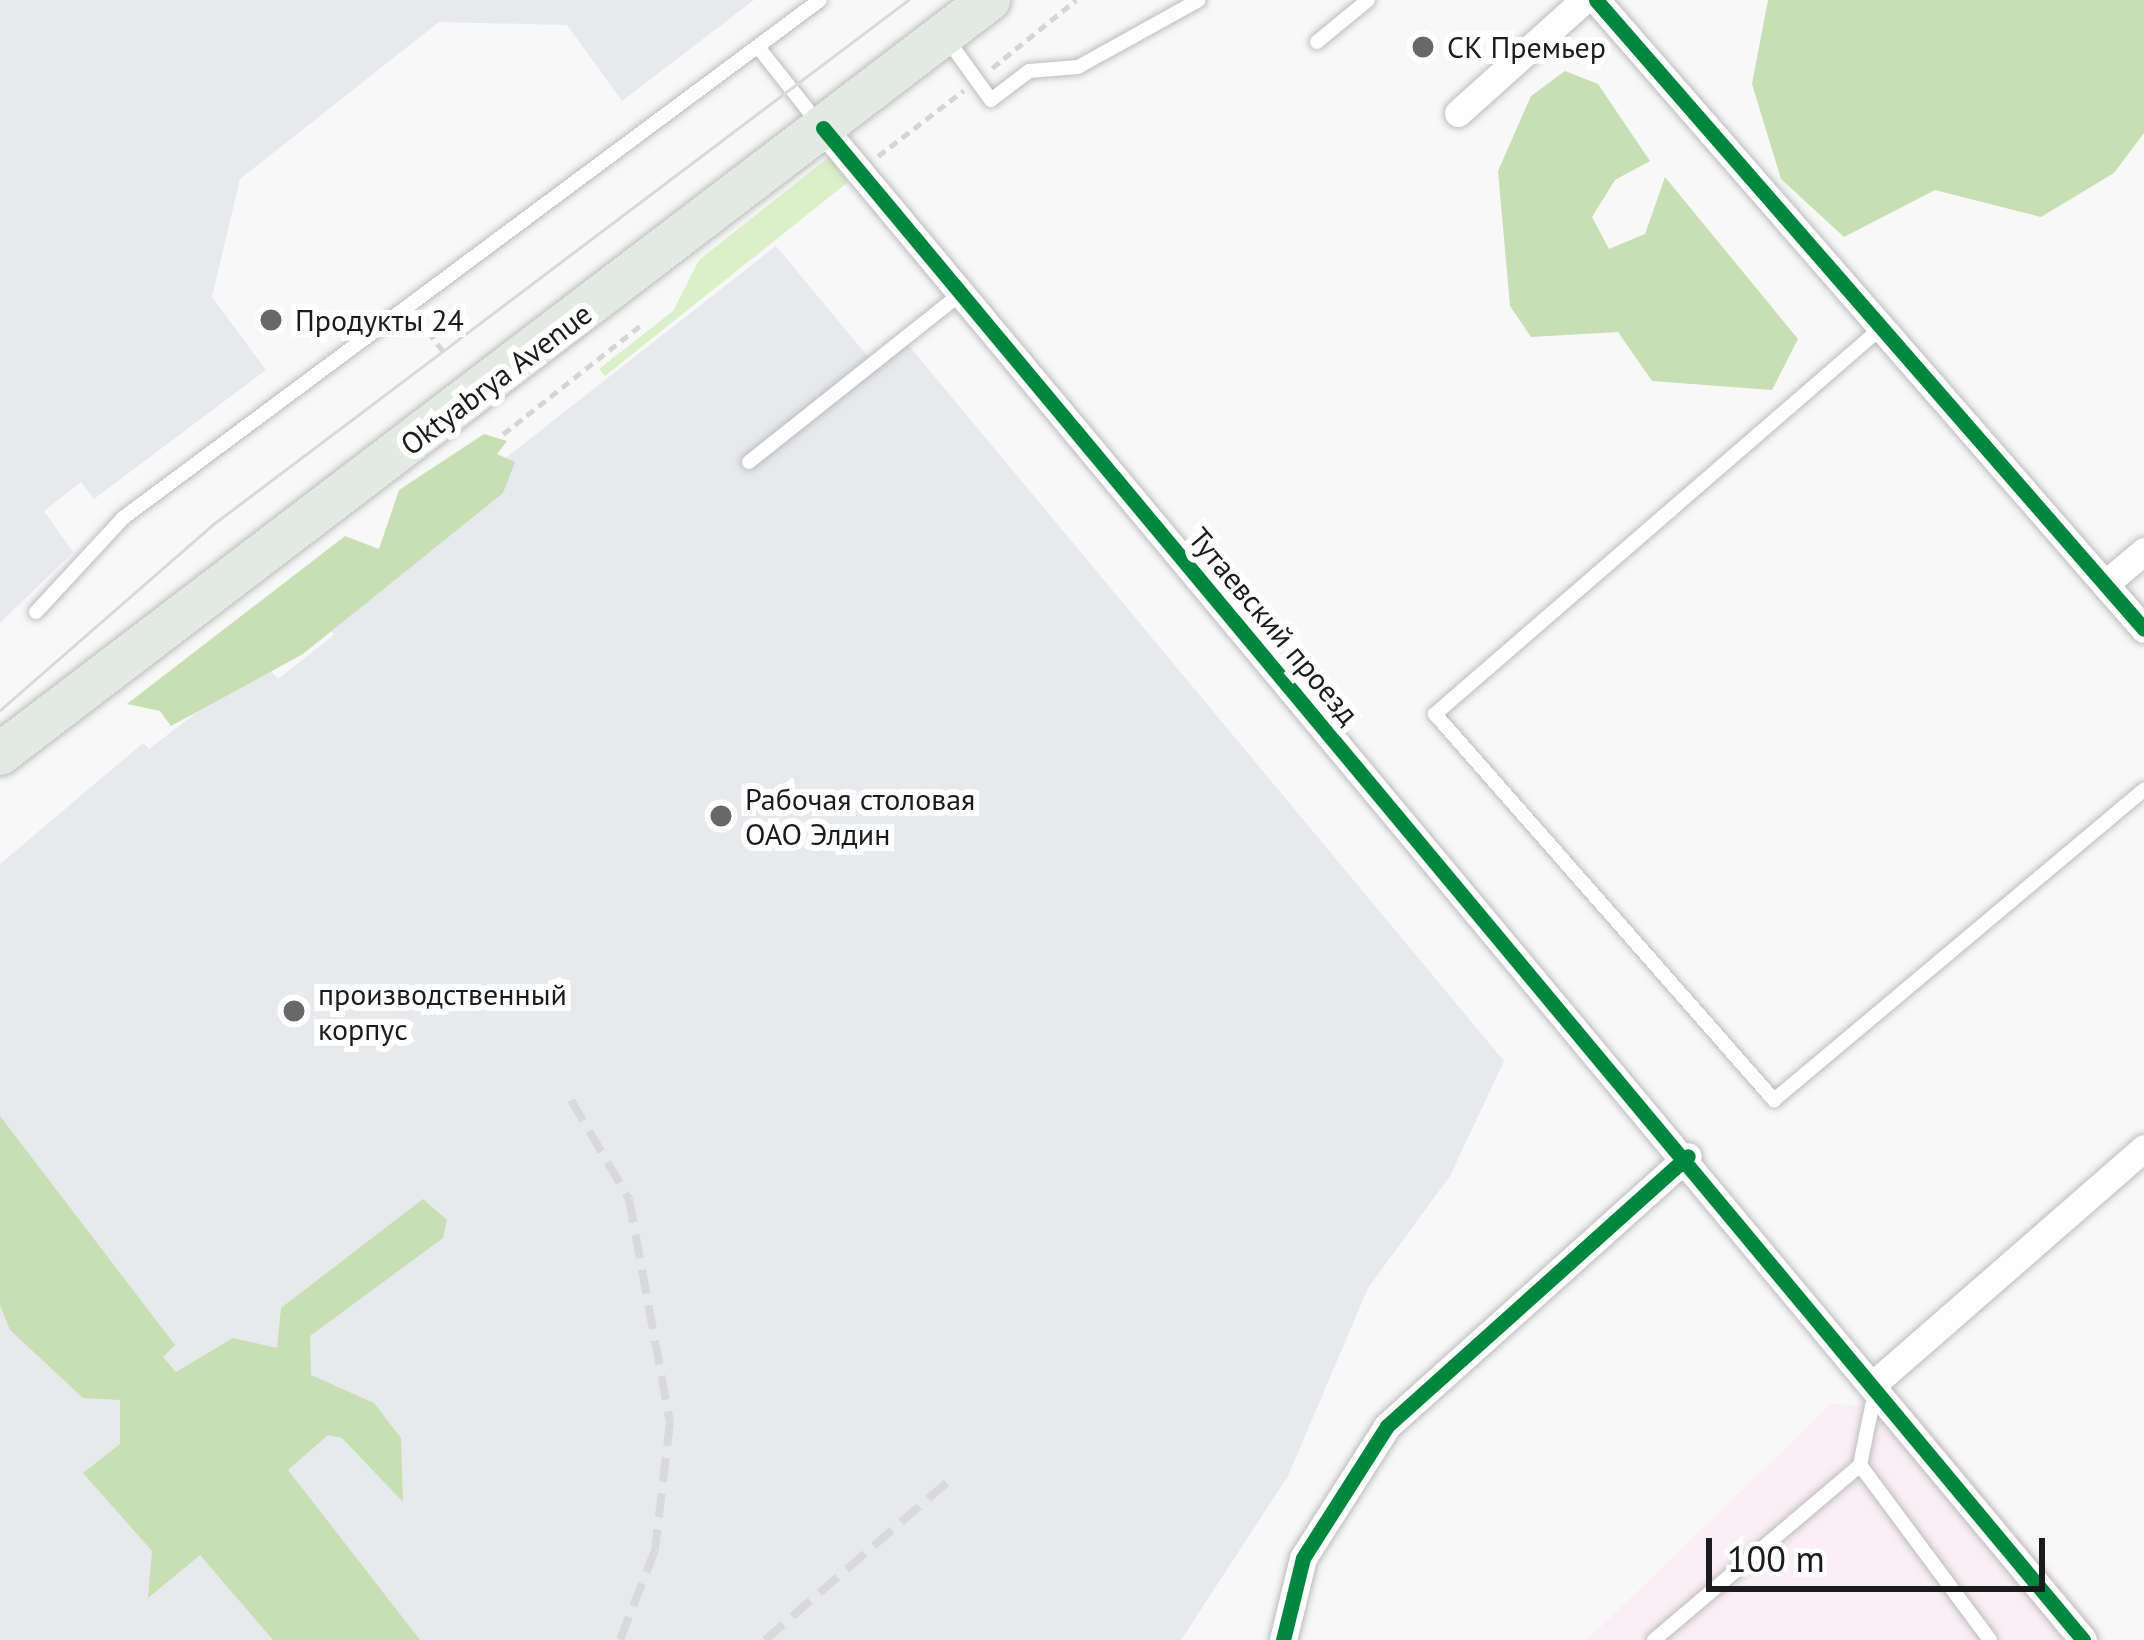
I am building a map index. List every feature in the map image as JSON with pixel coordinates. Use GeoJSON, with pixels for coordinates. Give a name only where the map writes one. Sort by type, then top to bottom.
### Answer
{"type":"FeatureCollection","features":[{"type":"Feature","properties":{"kind":"main road","name":"Oktyabrya Avenue"},"geometry":{"type":"LineString","coordinates":[[0,754],[989,0]]}},
{"type":"Feature","properties":{"kind":"street"},"geometry":{"type":"LineString","coordinates":[[1458,113],[1584,0]]}},
{"type":"Feature","properties":{"kind":"street"},"geometry":{"type":"LineString","coordinates":[[1596,0],[2144,629]]}},
{"type":"Feature","properties":{"kind":"street","name":"Тутаевский проезд"},"geometry":{"type":"LineString","coordinates":[[823,128],[958,296],[1877,1381],[2083,1640]]}},
{"type":"Feature","properties":{"kind":"street"},"geometry":{"type":"LineString","coordinates":[[2105,584],[2144,551]]}},
{"type":"Feature","properties":{"kind":"street"},"geometry":{"type":"LineString","coordinates":[[1877,1381],[2144,1148]]}},
{"type":"Feature","properties":{"kind":"street"},"geometry":{"type":"LineString","coordinates":[[1283,1640],[1303,1558],[1387,1426],[1688,1156]]}},
{"type":"Feature","properties":{"kind":"lane"},"geometry":{"type":"LineString","coordinates":[[36,612],[123,518],[412,311],[820,0]]}},
{"type":"Feature","properties":{"kind":"lane"},"geometry":{"type":"LineString","coordinates":[[944,35],[991,100],[1029,71],[1078,67],[1198,0]]}},
{"type":"Feature","properties":{"kind":"lane"},"geometry":{"type":"LineString","coordinates":[[1317,42],[1368,0]]}},
{"type":"Feature","properties":{"kind":"lane"},"geometry":{"type":"LineString","coordinates":[[758,47],[823,128]]}},
{"type":"Feature","properties":{"kind":"lane"},"geometry":{"type":"LineString","coordinates":[[749,462],[958,296]]}},
{"type":"Feature","properties":{"kind":"lane"},"geometry":{"type":"LineString","coordinates":[[1881,328],[1435,714],[1774,1100],[2144,789]]}},
{"type":"Feature","properties":{"kind":"lane"},"geometry":{"type":"LineString","coordinates":[[1654,1640],[1860,1465],[1877,1381]]}},
{"type":"Feature","properties":{"kind":"lane"},"geometry":{"type":"LineString","coordinates":[[1860,1465],[1990,1640]]}},
{"type":"Feature","properties":{"kind":"path"},"geometry":{"type":"LineString","coordinates":[[412,311],[443,351]]}},
{"type":"Feature","properties":{"kind":"path"},"geometry":{"type":"LineString","coordinates":[[503,434],[641,325]]}},
{"type":"Feature","properties":{"kind":"shaded area"},"geometry":{"type":"Polygon","coordinates":[[[0,0],[754,0],[622,101],[567,25],[439,22],[240,179],[212,297],[266,370],[94,499],[81,482],[44,511],[73,552],[0,623],[0,0]]]}},
{"type":"Feature","properties":{"kind":"shaded area"},"geometry":{"type":"Polygon","coordinates":[[[776,246],[869,358],[900,335],[1504,1061],[1450,1176],[1368,1288],[1288,1476],[1181,1640],[0,1640],[0,864],[143,743],[149,749],[263,661],[278,679],[334,635],[323,619],[489,471],[776,246]]]}},
{"type":"Feature","properties":{"kind":"shaded area"},"geometry":{"type":"Polygon","coordinates":[[[1831,1404],[1913,1408],[2107,1640],[1587,1640],[1831,1404]]]}},
{"type":"Feature","properties":{"kind":"green space"},"geometry":{"type":"Polygon","coordinates":[[[1768,0],[2144,0],[2144,133],[2114,173],[2041,217],[1935,190],[1844,237],[1781,179],[1752,84],[1768,0]]]}},
{"type":"Feature","properties":{"kind":"green space"},"geometry":{"type":"Polygon","coordinates":[[[1565,71],[1598,84],[1650,161],[1615,180],[1592,217],[1609,249],[1645,234],[1665,177],[1798,339],[1772,390],[1652,381],[1618,332],[1531,337],[1510,306],[1498,171],[1531,96],[1565,71]]]}},
{"type":"Feature","properties":{"kind":"green space"},"geometry":{"type":"Polygon","coordinates":[[[829,157],[848,182],[605,376],[599,369],[673,311],[699,260],[829,157]]]}},
{"type":"Feature","properties":{"kind":"green space"},"geometry":{"type":"Polygon","coordinates":[[[484,434],[507,441],[497,454],[515,462],[503,493],[303,654],[171,726],[160,711],[127,704],[345,536],[379,549],[399,490],[484,434]]]}},
{"type":"Feature","properties":{"kind":"green space"},"geometry":{"type":"Polygon","coordinates":[[[0,1116],[175,1345],[163,1357],[176,1372],[233,1338],[277,1348],[281,1308],[423,1199],[447,1220],[443,1238],[310,1336],[311,1375],[374,1403],[401,1438],[403,1502],[342,1438],[328,1435],[288,1470],[420,1640],[273,1640],[200,1555],[148,1598],[152,1551],[83,1473],[120,1444],[120,1400],[83,1398],[10,1330],[0,1305],[0,1116]]]}},
{"type":"Feature","properties":{"kind":"tram line"},"geometry":{"type":"LineString","coordinates":[[0,710],[212,525],[908,0]]}},
{"type":"Feature","properties":{"kind":"railway"},"geometry":{"type":"LineString","coordinates":[[571,1100],[629,1199],[670,1422],[655,1550],[620,1640]]}},
{"type":"Feature","properties":{"kind":"railway"},"geometry":{"type":"LineString","coordinates":[[765,1640],[952,1478]]}},
{"type":"Feature","properties":{"kind":"cycle path"},"geometry":{"type":"LineString","coordinates":[[1596,0],[2144,629]]}},
{"type":"Feature","properties":{"kind":"cycle path"},"geometry":{"type":"LineString","coordinates":[[823,128],[2083,1640]]}},
{"type":"Feature","properties":{"kind":"cycle path"},"geometry":{"type":"LineString","coordinates":[[1283,1640],[1303,1558],[1387,1426],[1688,1156]]}},
{"type":"Feature","properties":{"kind":"place","name":"СК Премьер"},"geometry":{"type":"Point","coordinates":[1423,47]}},
{"type":"Feature","properties":{"kind":"place","name":"Продукты 24"},"geometry":{"type":"Point","coordinates":[271,320]}},
{"type":"Feature","properties":{"kind":"place","name":"Рабочая столовая ОАО Элдин"},"geometry":{"type":"Point","coordinates":[721,816]}},
{"type":"Feature","properties":{"kind":"place","name":"производственный корпус"},"geometry":{"type":"Point","coordinates":[294,1011]}}]}
